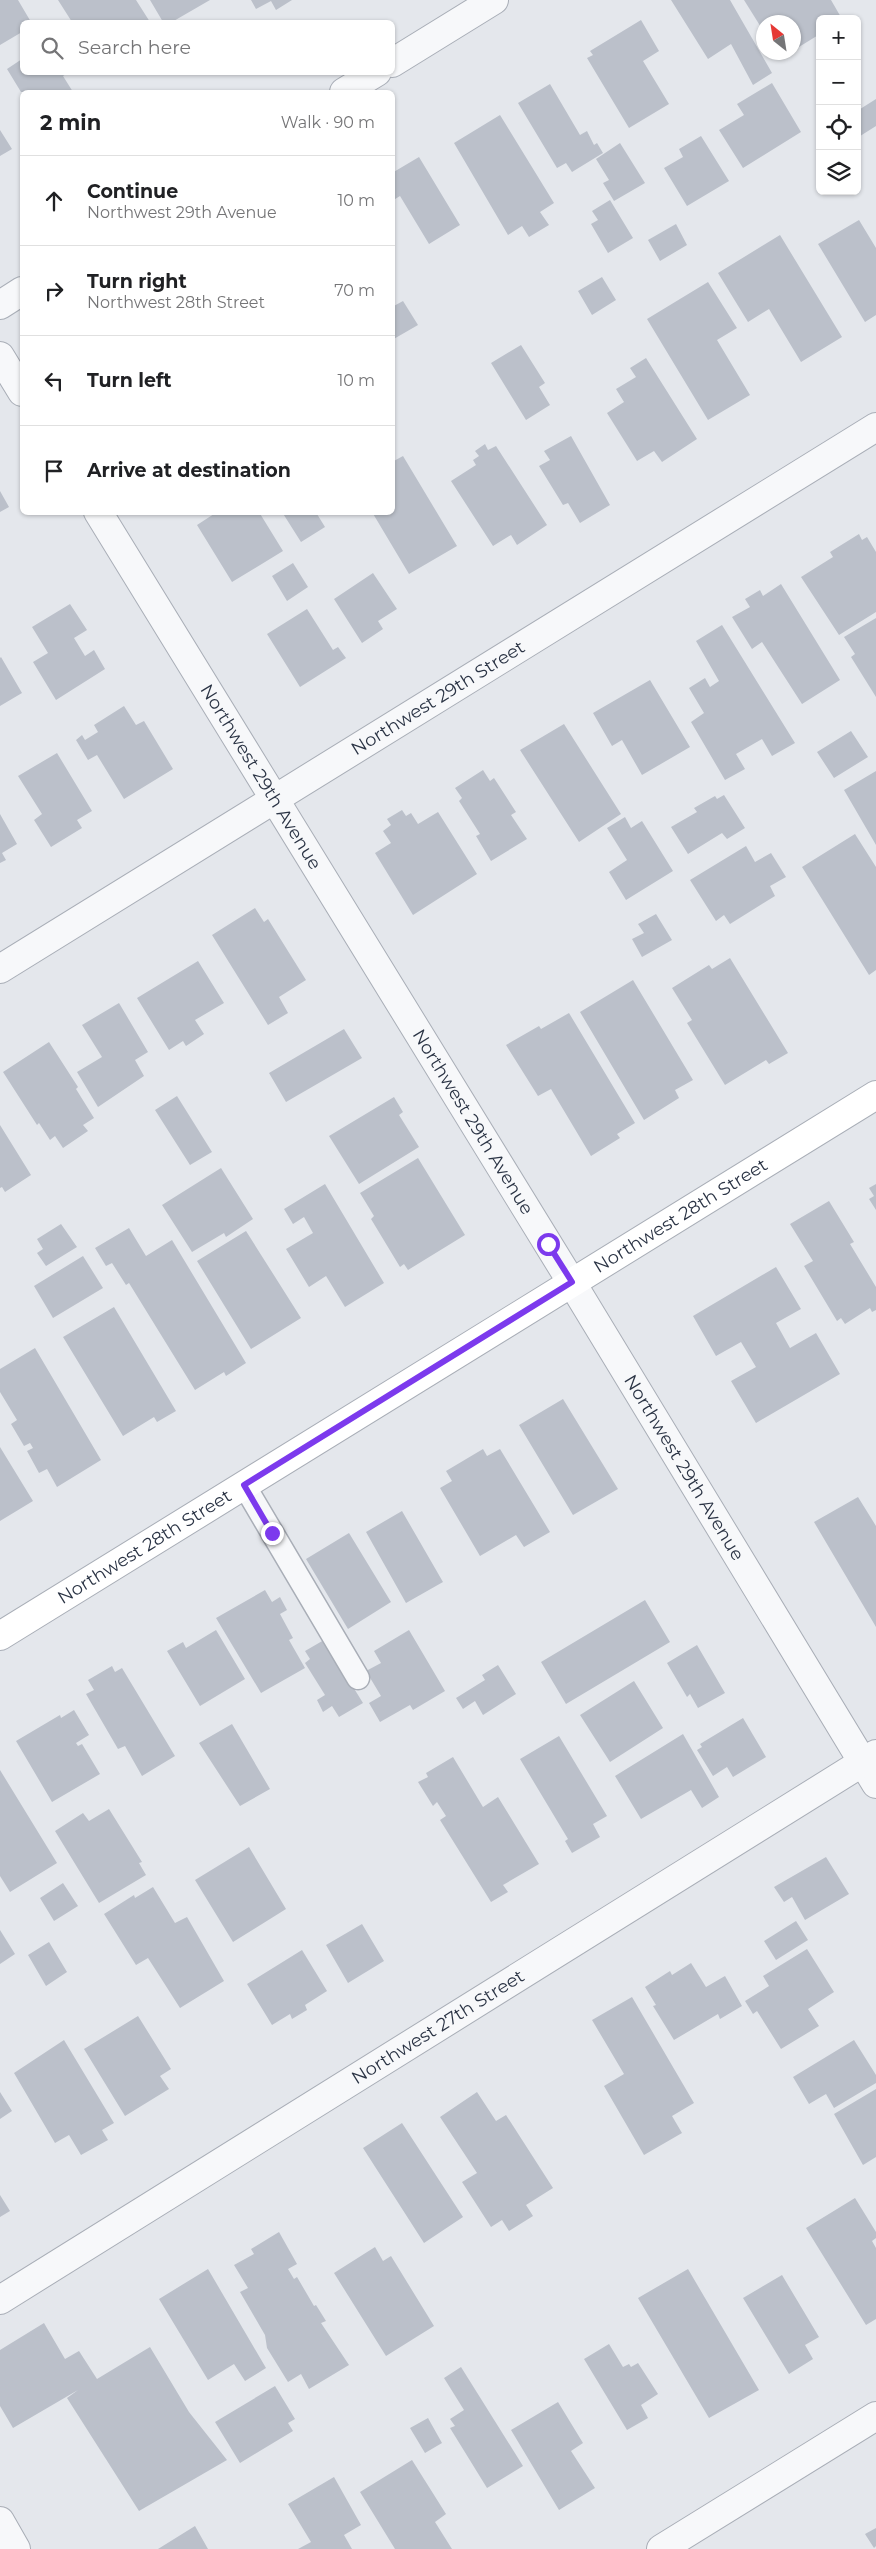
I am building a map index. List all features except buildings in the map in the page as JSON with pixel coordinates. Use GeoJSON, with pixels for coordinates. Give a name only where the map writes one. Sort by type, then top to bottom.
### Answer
{"type":"FeatureCollection","features":[{"type":"Feature","properties":{"kind":"street"},"geometry":{"type":"LineString","coordinates":[[395,61],[494,0]]}},
{"type":"Feature","properties":{"kind":"street"},"geometry":{"type":"LineString","coordinates":[[347,90],[372,75]]}},
{"type":"Feature","properties":{"kind":"street"},"geometry":{"type":"LineString","coordinates":[[0,305],[20,293]]}},
{"type":"Feature","properties":{"kind":"street"},"geometry":{"type":"LineString","coordinates":[[0,356],[20,389]]}},
{"type":"Feature","properties":{"kind":"street","name":"Northwest 29th Street"},"geometry":{"type":"LineString","coordinates":[[0,969],[876,427]]}},
{"type":"Feature","properties":{"kind":"street","name":"Northwest 29th Avenue"},"geometry":{"type":"LineString","coordinates":[[100,515],[872,1767]]}},
{"type":"Feature","properties":{"kind":"street","name":"Northwest 28th Street"},"geometry":{"type":"LineString","coordinates":[[0,1636],[876,1095]]}},
{"type":"Feature","properties":{"kind":"street","name":"Northwest 27th Street"},"geometry":{"type":"LineString","coordinates":[[0,2300],[872,1767]]}},
{"type":"Feature","properties":{"kind":"street"},"geometry":{"type":"LineString","coordinates":[[677,2545],[876,2416]]}},
{"type":"Feature","properties":{"kind":"street"},"geometry":{"type":"LineString","coordinates":[[0,2521],[16,2549]]}},
{"type":"Feature","properties":{"kind":"lane"},"geometry":{"type":"LineString","coordinates":[[244,1485],[358,1678]]}},
{"type":"Feature","properties":{"kind":"route"},"geometry":{"type":"LineString","coordinates":[[272,1533],[244,1485],[572,1282],[548,1244]]}}]}
